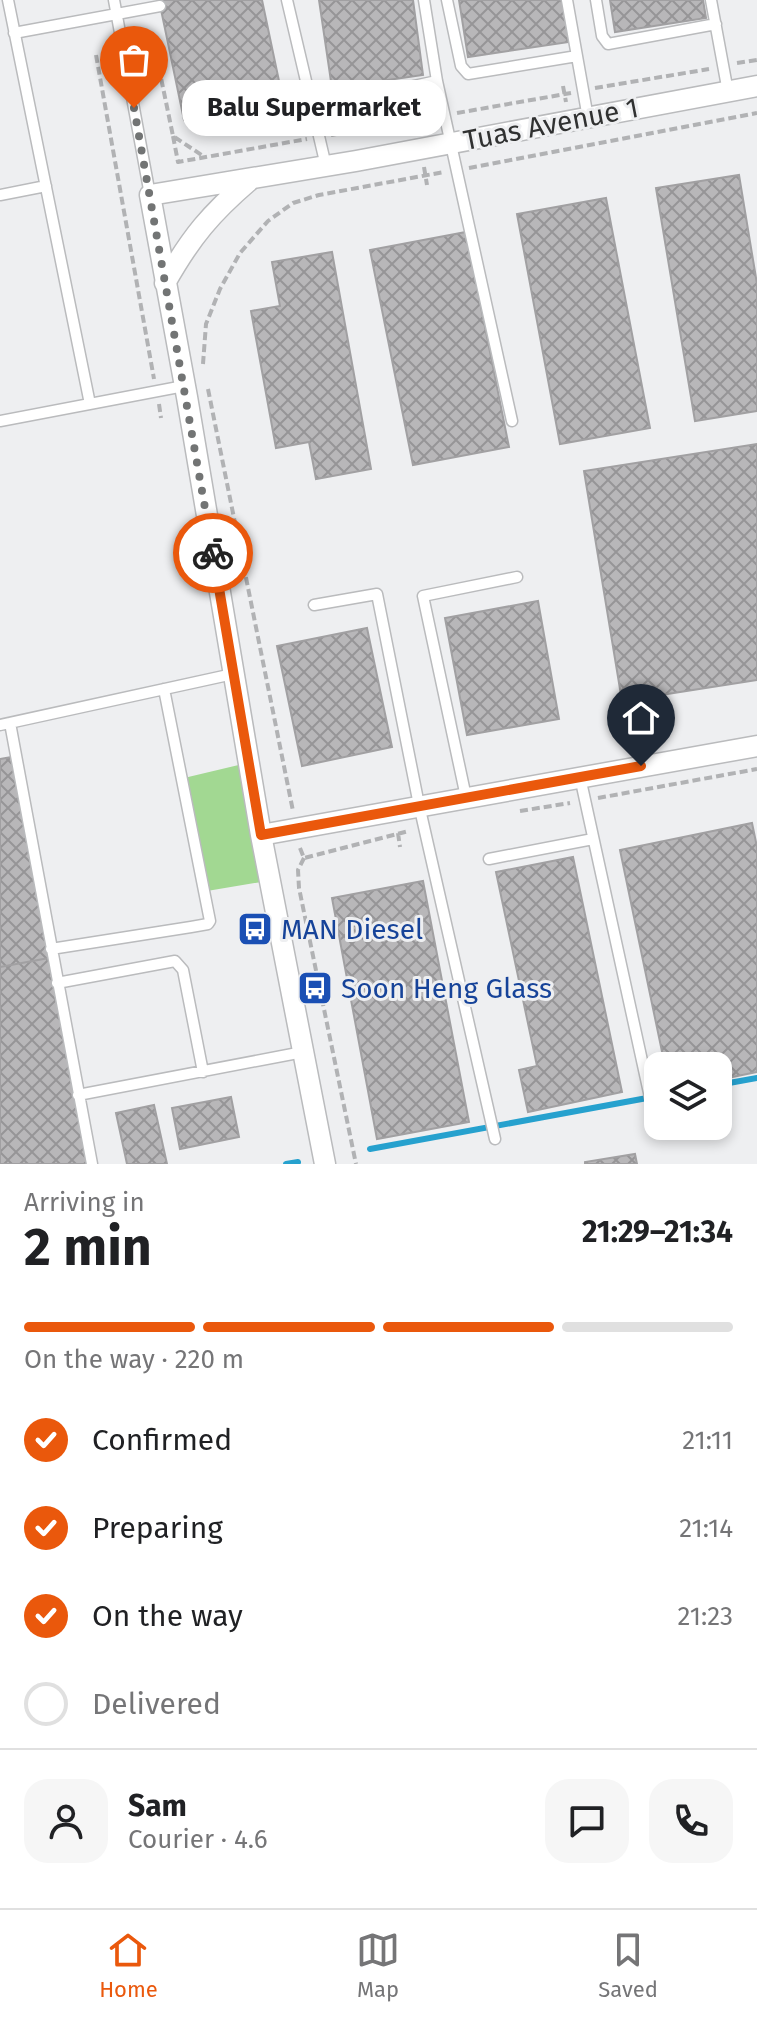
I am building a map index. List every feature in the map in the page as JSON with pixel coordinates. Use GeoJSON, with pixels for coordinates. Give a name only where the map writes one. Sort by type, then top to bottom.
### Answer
{"type":"FeatureCollection","features":[{"type":"Feature","properties":{"kind":"street","name":"Tuas Avenue 1"},"geometry":{"type":"LineString","coordinates":[[150,195],[326,166],[757,86]]}},
{"type":"Feature","properties":{"kind":"street"},"geometry":{"type":"LineString","coordinates":[[165,283],[193,236],[216,209],[251,179]]}},
{"type":"Feature","properties":{"kind":"street"},"geometry":{"type":"LineString","coordinates":[[150,195],[261,835],[325,1164]]}},
{"type":"Feature","properties":{"kind":"street"},"geometry":{"type":"LineString","coordinates":[[261,835],[294,822],[419,805],[757,746]]}},
{"type":"Feature","properties":{"kind":"lane"},"geometry":{"type":"LineString","coordinates":[[8,0],[90,404]]}},
{"type":"Feature","properties":{"kind":"lane"},"geometry":{"type":"LineString","coordinates":[[114,0],[150,195]]}},
{"type":"Feature","properties":{"kind":"lane"},"geometry":{"type":"LineString","coordinates":[[287,0],[326,166]]}},
{"type":"Feature","properties":{"kind":"lane"},"geometry":{"type":"LineString","coordinates":[[424,0],[437,81],[512,421]]}},
{"type":"Feature","properties":{"kind":"lane"},"geometry":{"type":"LineString","coordinates":[[447,0],[461,66],[468,74],[577,56]]}},
{"type":"Feature","properties":{"kind":"lane"},"geometry":{"type":"LineString","coordinates":[[567,0],[588,118]]}},
{"type":"Feature","properties":{"kind":"lane"},"geometry":{"type":"LineString","coordinates":[[596,0],[602,36],[608,44],[716,24]]}},
{"type":"Feature","properties":{"kind":"lane"},"geometry":{"type":"LineString","coordinates":[[711,0],[728,92]]}},
{"type":"Feature","properties":{"kind":"lane"},"geometry":{"type":"LineString","coordinates":[[14,33],[156,4]]}},
{"type":"Feature","properties":{"kind":"lane"},"geometry":{"type":"LineString","coordinates":[[339,102],[437,81]]}},
{"type":"Feature","properties":{"kind":"lane"},"geometry":{"type":"LineString","coordinates":[[0,195],[46,186]]}},
{"type":"Feature","properties":{"kind":"lane"},"geometry":{"type":"LineString","coordinates":[[0,421],[184,386]]}},
{"type":"Feature","properties":{"kind":"lane"},"geometry":{"type":"LineString","coordinates":[[466,797],[423,596],[517,577]]}},
{"type":"Feature","properties":{"kind":"lane"},"geometry":{"type":"LineString","coordinates":[[314,605],[377,594],[419,805],[495,1139]]}},
{"type":"Feature","properties":{"kind":"lane"},"geometry":{"type":"LineString","coordinates":[[92,1164],[5,724],[233,674]]}},
{"type":"Feature","properties":{"kind":"lane"},"geometry":{"type":"LineString","coordinates":[[51,949],[191,927],[210,921],[164,689]]}},
{"type":"Feature","properties":{"kind":"lane"},"geometry":{"type":"LineString","coordinates":[[580,777],[644,1070]]}},
{"type":"Feature","properties":{"kind":"lane"},"geometry":{"type":"LineString","coordinates":[[489,859],[593,839]]}},
{"type":"Feature","properties":{"kind":"lane"},"geometry":{"type":"LineString","coordinates":[[57,983],[175,961],[180,963],[203,1072]]}},
{"type":"Feature","properties":{"kind":"lane"},"geometry":{"type":"LineString","coordinates":[[78,1095],[303,1052]]}},
{"type":"Feature","properties":{"kind":"path"},"geometry":{"type":"LineString","coordinates":[[154,44],[178,162],[757,60]]}},
{"type":"Feature","properties":{"kind":"path"},"geometry":{"type":"LineString","coordinates":[[96,55],[161,418]]}},
{"type":"Feature","properties":{"kind":"path"},"geometry":{"type":"LineString","coordinates":[[203,364],[206,324],[220,289],[240,253],[268,221],[293,203],[319,195],[757,113]]}},
{"type":"Feature","properties":{"kind":"path"},"geometry":{"type":"LineString","coordinates":[[173,136],[205,157]]}},
{"type":"Feature","properties":{"kind":"path"},"geometry":{"type":"LineString","coordinates":[[206,379],[294,822],[304,858],[298,870],[299,888],[356,1164]]}},
{"type":"Feature","properties":{"kind":"path"},"geometry":{"type":"LineString","coordinates":[[512,812],[757,769]]}},
{"type":"Feature","properties":{"kind":"path"},"geometry":{"type":"LineString","coordinates":[[304,858],[424,827]]}},
{"type":"Feature","properties":{"kind":"green space"},"geometry":{"type":"Polygon","coordinates":[[[247,763],[267,881],[207,891],[184,778],[247,763]]]}},
{"type":"Feature","properties":{"kind":"building"},"geometry":{"type":"Polygon","coordinates":[[[159,0],[262,0],[283,100],[184,120],[159,0]]]}},
{"type":"Feature","properties":{"kind":"building"},"geometry":{"type":"Polygon","coordinates":[[[319,0],[413,0],[423,75],[332,88],[319,0]]]}},
{"type":"Feature","properties":{"kind":"building"},"geometry":{"type":"Polygon","coordinates":[[[459,0],[563,0],[569,42],[468,57],[459,0]]]}},
{"type":"Feature","properties":{"kind":"building"},"geometry":{"type":"Polygon","coordinates":[[[610,0],[703,0],[706,18],[615,32],[610,0]]]}},
{"type":"Feature","properties":{"kind":"building"},"geometry":{"type":"Polygon","coordinates":[[[739,175],[757,284],[757,411],[695,421],[656,188],[739,175]]]}},
{"type":"Feature","properties":{"kind":"building"},"geometry":{"type":"Polygon","coordinates":[[[606,198],[650,428],[560,444],[517,214],[606,198]]]}},
{"type":"Feature","properties":{"kind":"building"},"geometry":{"type":"Polygon","coordinates":[[[466,232],[509,447],[413,465],[370,250],[466,232]]]}},
{"type":"Feature","properties":{"kind":"building"},"geometry":{"type":"Polygon","coordinates":[[[332,252],[371,469],[316,479],[309,442],[276,448],[251,311],[280,306],[272,262],[332,252]]]}},
{"type":"Feature","properties":{"kind":"building"},"geometry":{"type":"Polygon","coordinates":[[[757,444],[757,680],[622,701],[584,471],[757,444]]]}},
{"type":"Feature","properties":{"kind":"building"},"geometry":{"type":"Polygon","coordinates":[[[538,601],[559,719],[467,735],[445,618],[538,601]]]}},
{"type":"Feature","properties":{"kind":"building"},"geometry":{"type":"Polygon","coordinates":[[[367,628],[392,747],[302,766],[277,646],[367,628]]]}},
{"type":"Feature","properties":{"kind":"building"},"geometry":{"type":"Polygon","coordinates":[[[12,757],[49,958],[0,967],[0,759],[12,757]]]}},
{"type":"Feature","properties":{"kind":"building"},"geometry":{"type":"Polygon","coordinates":[[[752,823],[757,847],[757,1072],[732,1077],[732,1052],[662,1052],[620,850],[752,823]]]}},
{"type":"Feature","properties":{"kind":"building"},"geometry":{"type":"Polygon","coordinates":[[[573,857],[622,1092],[528,1112],[519,1070],[537,1066],[496,872],[573,857]]]}},
{"type":"Feature","properties":{"kind":"building"},"geometry":{"type":"Polygon","coordinates":[[[423,881],[469,1122],[377,1139],[332,898],[423,881]]]}},
{"type":"Feature","properties":{"kind":"building"},"geometry":{"type":"Polygon","coordinates":[[[49,958],[88,1164],[0,1164],[0,967],[49,958]]]}},
{"type":"Feature","properties":{"kind":"building"},"geometry":{"type":"Polygon","coordinates":[[[231,1097],[239,1137],[180,1149],[172,1108],[231,1097]]]}},
{"type":"Feature","properties":{"kind":"building"},"geometry":{"type":"Polygon","coordinates":[[[154,1105],[167,1164],[127,1164],[116,1113],[154,1105]]]}},
{"type":"Feature","properties":{"kind":"building"},"geometry":{"type":"Polygon","coordinates":[[[635,1154],[637,1164],[585,1164],[585,1162],[635,1154]]]}},
{"type":"Feature","properties":{"kind":"waterway"},"geometry":{"type":"LineString","coordinates":[[732,1082],[757,1078]]}},
{"type":"Feature","properties":{"kind":"waterway"},"geometry":{"type":"LineString","coordinates":[[370,1149],[644,1099]]}},
{"type":"Feature","properties":{"kind":"waterway"},"geometry":{"type":"LineString","coordinates":[[286,1164],[298,1162]]}},
{"type":"Feature","properties":{"kind":"way so far"},"geometry":{"type":"LineString","coordinates":[[134,108],[213,553]]}},
{"type":"Feature","properties":{"kind":"place","name":"Balu Supermarket"},"geometry":{"type":"Point","coordinates":[134,108]}},
{"type":"Feature","properties":{"kind":"place","name":"MAN Diesel"},"geometry":{"type":"Point","coordinates":[255,929]}},
{"type":"Feature","properties":{"kind":"place","name":"Soon Heng Glass"},"geometry":{"type":"Point","coordinates":[315,988]}},
{"type":"Feature","properties":{"kind":"route"},"geometry":{"type":"LineString","coordinates":[[213,553],[261,835],[641,766]]}}]}
